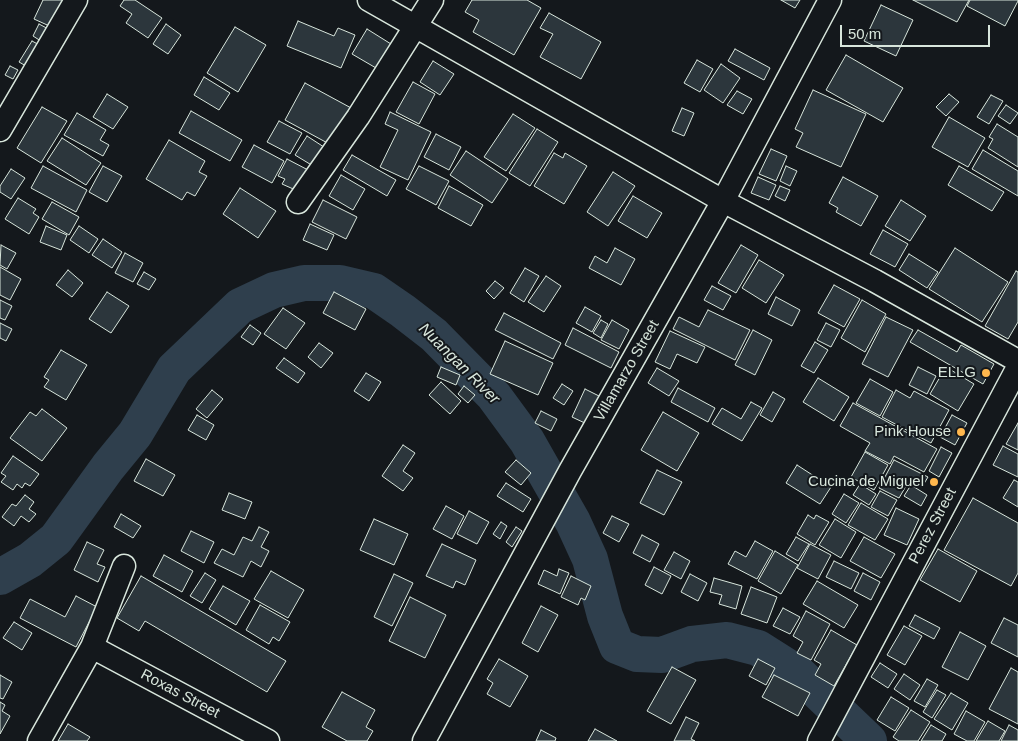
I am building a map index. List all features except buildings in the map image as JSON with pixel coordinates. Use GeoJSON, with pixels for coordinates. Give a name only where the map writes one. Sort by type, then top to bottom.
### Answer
{"type":"FeatureCollection","features":[{"type":"Feature","properties":{"kind":"street"},"geometry":{"type":"LineString","coordinates":[[0,130],[76,0]]}},
{"type":"Feature","properties":{"kind":"street"},"geometry":{"type":"LineString","coordinates":[[370,0],[724,201],[875,281],[1018,361]]}},
{"type":"Feature","properties":{"kind":"street"},"geometry":{"type":"LineString","coordinates":[[298,202],[358,117],[432,0]]}},
{"type":"Feature","properties":{"kind":"street","name":"Villamarzo Street"},"geometry":{"type":"LineString","coordinates":[[424,741],[570,471],[724,201],[830,0]]}},
{"type":"Feature","properties":{"kind":"street","name":"Perez Street"},"geometry":{"type":"LineString","coordinates":[[822,735],[1018,367]]}},
{"type":"Feature","properties":{"kind":"street"},"geometry":{"type":"LineString","coordinates":[[39,741],[92,647],[124,566]]}},
{"type":"Feature","properties":{"kind":"street","name":"Roxas Street"},"geometry":{"type":"LineString","coordinates":[[92,647],[268,741]]}},
{"type":"Feature","properties":{"kind":"waterway","name":"Nuangan River"},"geometry":{"type":"LineString","coordinates":[[0,577],[30,560],[56,539],[108,467],[135,434],[174,369],[240,306],[274,290],[304,283],[340,283],[374,291],[403,311],[434,335],[494,396],[527,441],[573,522],[590,559],[605,616],[617,646],[637,654],[662,655],[692,644],[727,640],[758,648],[799,674],[869,741]]}},
{"type":"Feature","properties":{"kind":"place","name":"ELLG"},"geometry":{"type":"Point","coordinates":[986,373]}},
{"type":"Feature","properties":{"kind":"place","name":"Pink House"},"geometry":{"type":"Point","coordinates":[961,432]}},
{"type":"Feature","properties":{"kind":"place","name":"Cucina de Miguel"},"geometry":{"type":"Point","coordinates":[934,482]}}]}
